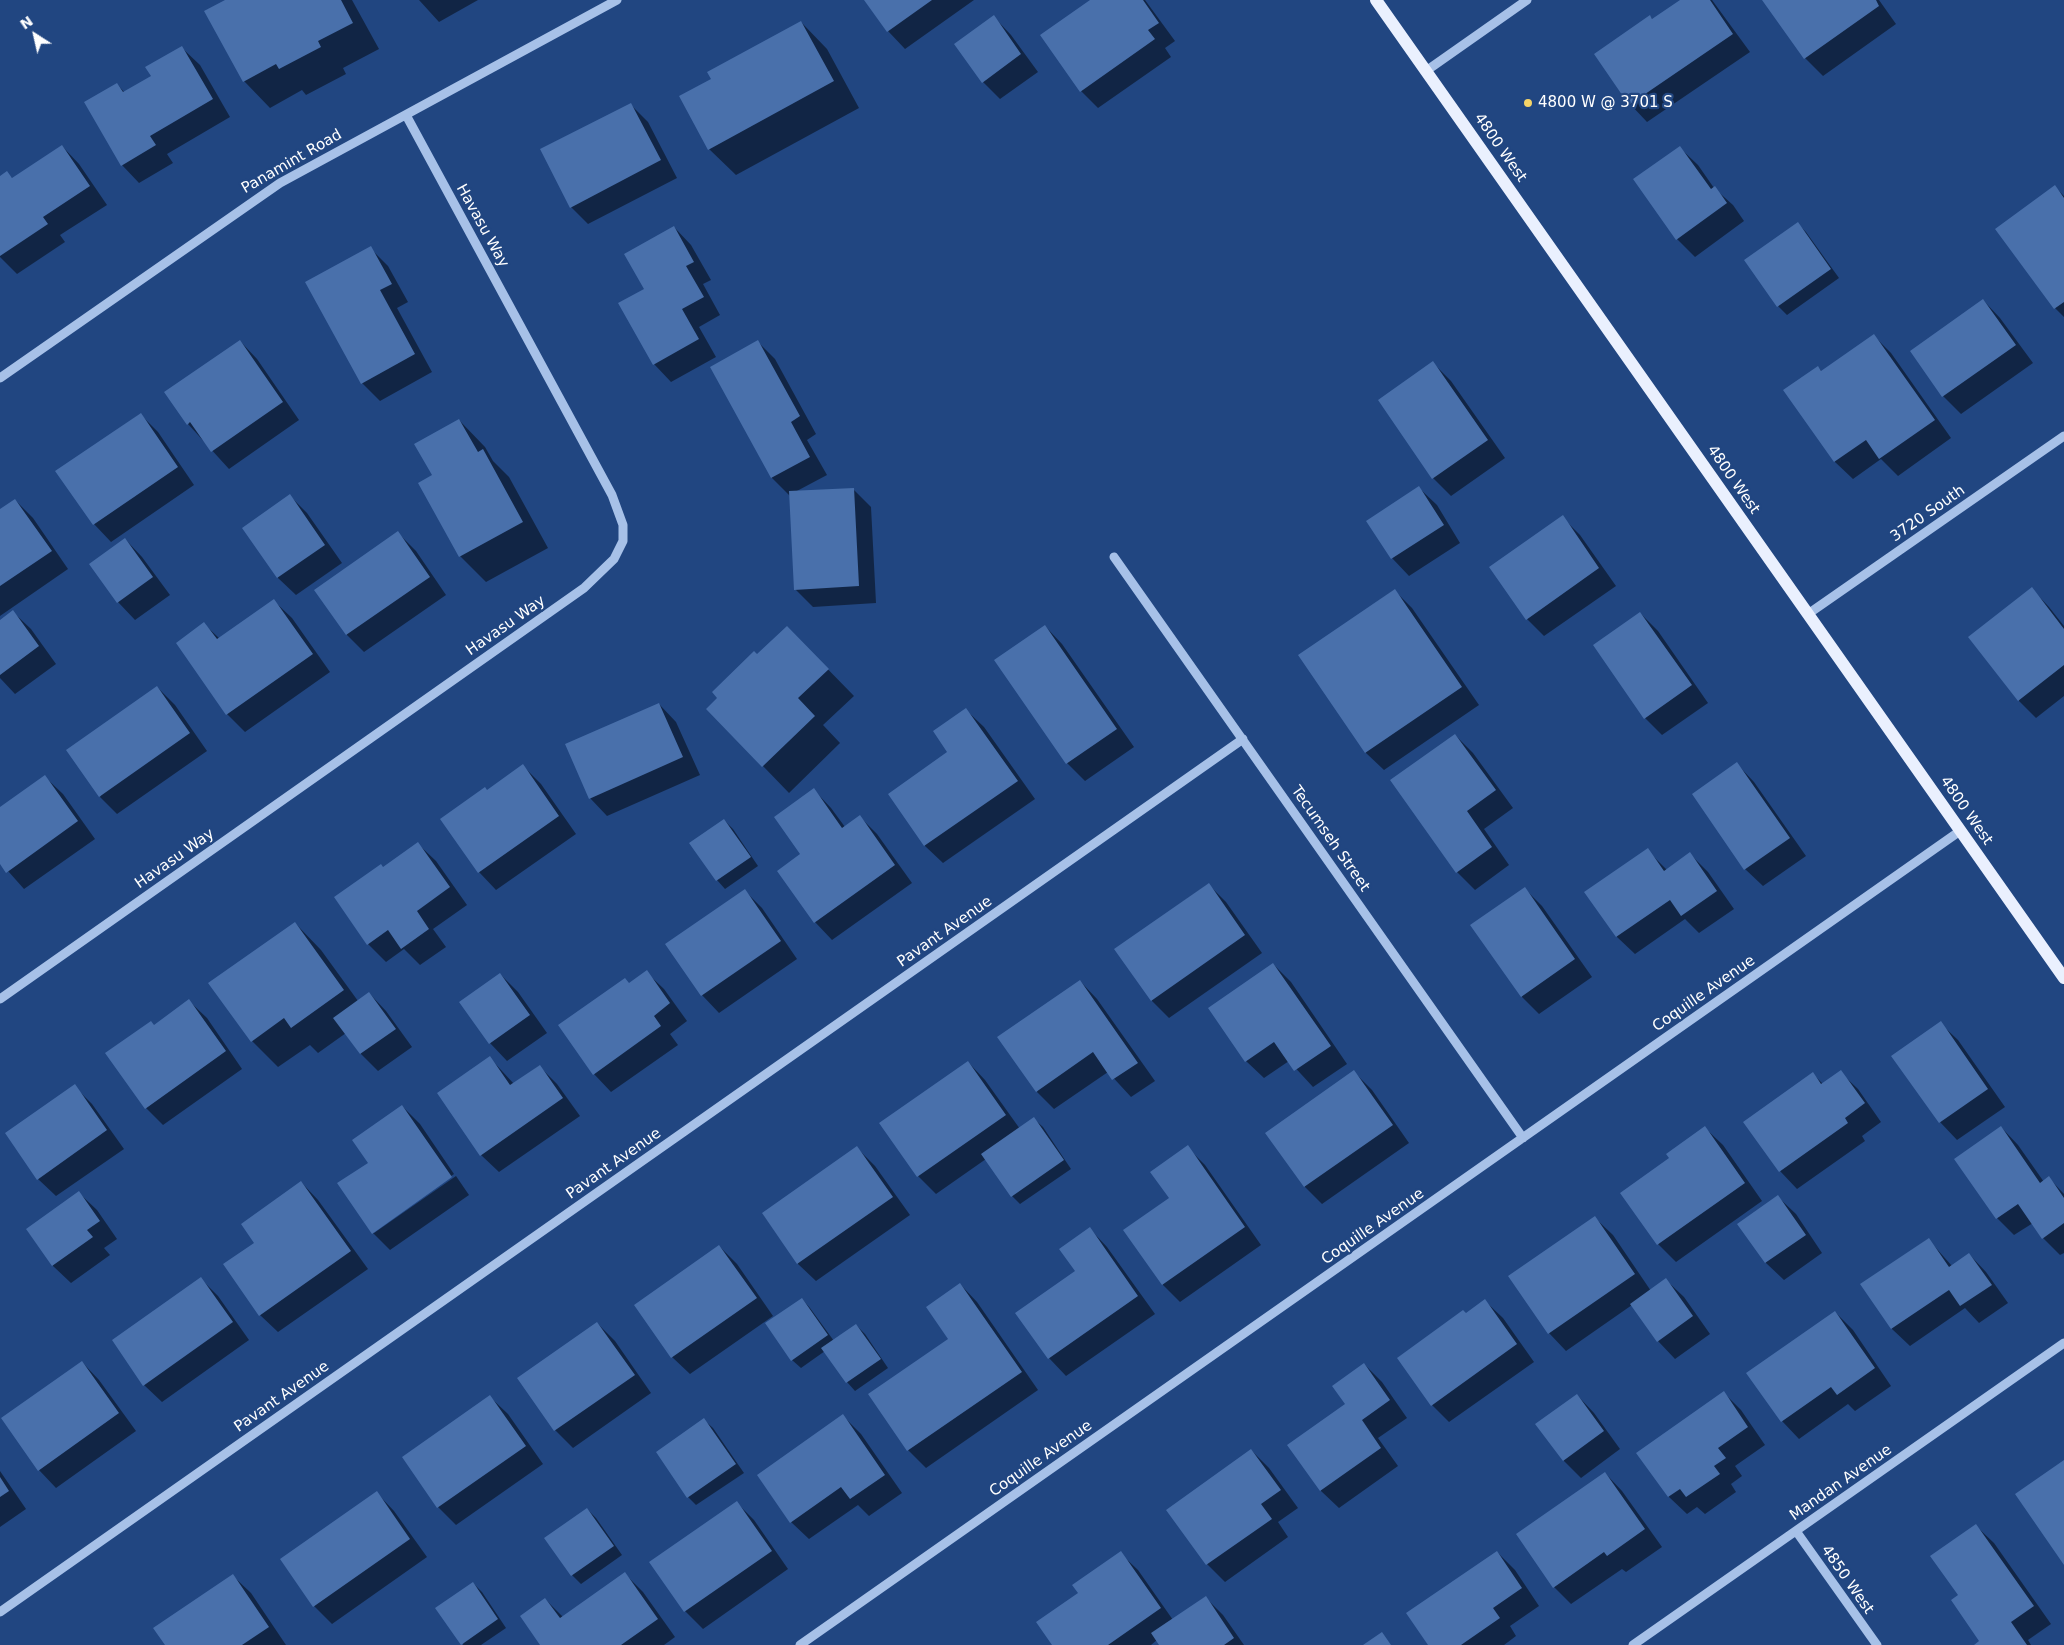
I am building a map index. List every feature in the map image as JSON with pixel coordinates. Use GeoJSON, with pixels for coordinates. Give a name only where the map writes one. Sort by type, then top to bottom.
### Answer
{"type":"FeatureCollection","features":[{"type":"Feature","properties":{"kind":"main road","name":"4800 West"},"geometry":{"type":"LineString","coordinates":[[1376,0],[2064,978]]}},
{"type":"Feature","properties":{"kind":"street","name":"Panamint Road"},"geometry":{"type":"LineString","coordinates":[[0,378],[280,183],[616,0]]}},
{"type":"Feature","properties":{"kind":"street"},"geometry":{"type":"LineString","coordinates":[[1426,71],[1527,0]]}},
{"type":"Feature","properties":{"kind":"street","name":"Havasu Way"},"geometry":{"type":"LineString","coordinates":[[0,999],[584,588],[614,559],[623,541],[623,525],[612,495],[406,115]]}},
{"type":"Feature","properties":{"kind":"street","name":"3720 South"},"geometry":{"type":"LineString","coordinates":[[1808,614],[2064,436]]}},
{"type":"Feature","properties":{"kind":"street","name":"Tecumseh Street"},"geometry":{"type":"LineString","coordinates":[[1114,556],[1523,1138]]}},
{"type":"Feature","properties":{"kind":"street","name":"Pavant Avenue"},"geometry":{"type":"LineString","coordinates":[[0,1612],[1243,739]]}},
{"type":"Feature","properties":{"kind":"street","name":"Coquille Avenue"},"geometry":{"type":"LineString","coordinates":[[800,1645],[1960,831]]}},
{"type":"Feature","properties":{"kind":"street","name":"Mandan Avenue"},"geometry":{"type":"LineString","coordinates":[[1633,1645],[2064,1343]]}},
{"type":"Feature","properties":{"kind":"street","name":"4850 West"},"geometry":{"type":"LineString","coordinates":[[1796,1531],[1876,1645]]}},
{"type":"Feature","properties":{"kind":"building"},"geometry":{"type":"Polygon","coordinates":[[[225,0],[341,0],[353,23],[318,41],[321,47],[279,69],[276,64],[243,82],[204,11],[225,0]]]}},
{"type":"Feature","properties":{"kind":"building"},"geometry":{"type":"Polygon","coordinates":[[[864,0],[932,0],[887,32],[864,0]]]}},
{"type":"Feature","properties":{"kind":"building"},"geometry":{"type":"Polygon","coordinates":[[[1090,0],[1143,0],[1159,23],[1148,30],[1155,39],[1080,92],[1040,35],[1090,0]]]}},
{"type":"Feature","properties":{"kind":"building"},"geometry":{"type":"Polygon","coordinates":[[[1680,0],[1710,0],[1733,34],[1629,105],[1594,54],[1650,15],[1652,19],[1680,0]]]}},
{"type":"Feature","properties":{"kind":"building"},"geometry":{"type":"Polygon","coordinates":[[[1762,0],[1876,0],[1879,6],[1804,59],[1762,0]]]}},
{"type":"Feature","properties":{"kind":"building"},"geometry":{"type":"Polygon","coordinates":[[[994,15],[1021,54],[982,83],[954,44],[994,15]]]}},
{"type":"Feature","properties":{"kind":"building"},"geometry":{"type":"Polygon","coordinates":[[[801,21],[834,81],[708,150],[679,96],[711,79],[707,72],[801,21]]]}},
{"type":"Feature","properties":{"kind":"building"},"geometry":{"type":"Polygon","coordinates":[[[182,46],[213,99],[150,136],[156,145],[121,166],[84,102],[117,83],[123,92],[151,76],[145,67],[182,46]]]}},
{"type":"Feature","properties":{"kind":"building"},"geometry":{"type":"Polygon","coordinates":[[[631,103],[661,160],[570,208],[540,149],[631,103]]]}},
{"type":"Feature","properties":{"kind":"building"},"geometry":{"type":"Polygon","coordinates":[[[62,145],[90,186],[43,217],[48,224],[0,256],[0,176],[7,171],[12,178],[62,145]]]}},
{"type":"Feature","properties":{"kind":"building"},"geometry":{"type":"Polygon","coordinates":[[[1680,146],[1711,189],[1715,186],[1727,203],[1676,240],[1633,179],[1680,146]]]}},
{"type":"Feature","properties":{"kind":"building"},"geometry":{"type":"Polygon","coordinates":[[[2055,185],[2064,198],[2064,302],[2054,309],[1995,229],[2055,185]]]}},
{"type":"Feature","properties":{"kind":"building"},"geometry":{"type":"Polygon","coordinates":[[[1798,222],[1831,269],[1777,307],[1744,260],[1798,222]]]}},
{"type":"Feature","properties":{"kind":"building"},"geometry":{"type":"Polygon","coordinates":[[[674,226],[694,262],[686,266],[704,297],[682,309],[699,339],[653,365],[618,303],[644,289],[624,254],[674,226]]]}},
{"type":"Feature","properties":{"kind":"building"},"geometry":{"type":"Polygon","coordinates":[[[371,246],[392,284],[380,290],[415,354],[361,384],[305,282],[371,246]]]}},
{"type":"Feature","properties":{"kind":"building"},"geometry":{"type":"Polygon","coordinates":[[[1983,299],[2016,345],[1942,397],[1910,351],[1983,299]]]}},
{"type":"Feature","properties":{"kind":"building"},"geometry":{"type":"Polygon","coordinates":[[[1874,334],[1935,420],[1879,459],[1866,440],[1834,462],[1783,390],[1818,366],[1821,371],[1874,334]]]}},
{"type":"Feature","properties":{"kind":"building"},"geometry":{"type":"Polygon","coordinates":[[[240,340],[283,402],[211,452],[190,422],[187,425],[164,392],[240,340]]]}},
{"type":"Feature","properties":{"kind":"building"},"geometry":{"type":"Polygon","coordinates":[[[758,340],[800,416],[791,422],[810,457],[771,478],[710,367],[758,340]]]}},
{"type":"Feature","properties":{"kind":"building"},"geometry":{"type":"Polygon","coordinates":[[[1433,361],[1488,440],[1432,479],[1378,400],[1433,361]]]}},
{"type":"Feature","properties":{"kind":"building"},"geometry":{"type":"Polygon","coordinates":[[[141,413],[178,467],[93,525],[55,471],[141,413]]]}},
{"type":"Feature","properties":{"kind":"building"},"geometry":{"type":"Polygon","coordinates":[[[459,419],[478,452],[483,449],[523,522],[459,557],[418,483],[432,475],[414,444],[459,419]]]}},
{"type":"Feature","properties":{"kind":"building"},"geometry":{"type":"Polygon","coordinates":[[[1419,486],[1444,525],[1391,559],[1366,521],[1419,486]]]}},
{"type":"Feature","properties":{"kind":"building"},"geometry":{"type":"Polygon","coordinates":[[[854,488],[859,586],[794,590],[789,491],[854,488]]]}},
{"type":"Feature","properties":{"kind":"building"},"geometry":{"type":"Polygon","coordinates":[[[290,494],[325,545],[277,578],[242,528],[290,494]]]}},
{"type":"Feature","properties":{"kind":"building"},"geometry":{"type":"Polygon","coordinates":[[[15,499],[52,551],[0,586],[0,509],[15,499]]]}},
{"type":"Feature","properties":{"kind":"building"},"geometry":{"type":"Polygon","coordinates":[[[1563,515],[1599,568],[1526,620],[1489,567],[1563,515]]]}},
{"type":"Feature","properties":{"kind":"building"},"geometry":{"type":"Polygon","coordinates":[[[398,531],[430,577],[346,635],[314,590],[398,531]]]}},
{"type":"Feature","properties":{"kind":"building"},"geometry":{"type":"Polygon","coordinates":[[[125,538],[153,577],[117,603],[89,564],[125,538]]]}},
{"type":"Feature","properties":{"kind":"building"},"geometry":{"type":"Polygon","coordinates":[[[2032,587],[2064,629],[2064,665],[2018,701],[1968,637],[2032,587]]]}},
{"type":"Feature","properties":{"kind":"building"},"geometry":{"type":"Polygon","coordinates":[[[1395,589],[1462,687],[1365,753],[1298,655],[1395,589]]]}},
{"type":"Feature","properties":{"kind":"building"},"geometry":{"type":"Polygon","coordinates":[[[274,599],[313,654],[226,715],[176,643],[204,622],[217,639],[274,599]]]}},
{"type":"Feature","properties":{"kind":"building"},"geometry":{"type":"Polygon","coordinates":[[[13,610],[39,646],[0,675],[0,620],[13,610]]]}},
{"type":"Feature","properties":{"kind":"building"},"geometry":{"type":"Polygon","coordinates":[[[1640,612],[1692,685],[1644,719],[1593,645],[1640,612]]]}},
{"type":"Feature","properties":{"kind":"building"},"geometry":{"type":"Polygon","coordinates":[[[1045,625],[1117,729],[1066,764],[994,660],[1045,625]]]}},
{"type":"Feature","properties":{"kind":"building"},"geometry":{"type":"Polygon","coordinates":[[[787,626],[829,669],[798,698],[815,716],[762,767],[706,709],[717,698],[712,692],[754,651],[757,654],[787,626]]]}},
{"type":"Feature","properties":{"kind":"building"},"geometry":{"type":"Polygon","coordinates":[[[157,686],[190,733],[99,797],[66,750],[157,686]]]}},
{"type":"Feature","properties":{"kind":"building"},"geometry":{"type":"Polygon","coordinates":[[[659,703],[683,757],[589,799],[565,744],[659,703]]]}},
{"type":"Feature","properties":{"kind":"building"},"geometry":{"type":"Polygon","coordinates":[[[966,708],[1018,781],[924,846],[888,794],[947,752],[933,731],[966,708]]]}},
{"type":"Feature","properties":{"kind":"building"},"geometry":{"type":"Polygon","coordinates":[[[1455,734],[1496,790],[1467,811],[1492,847],[1456,873],[1390,780],[1455,734]]]}},
{"type":"Feature","properties":{"kind":"building"},"geometry":{"type":"Polygon","coordinates":[[[1737,762],[1790,838],[1744,870],[1692,794],[1737,762]]]}},
{"type":"Feature","properties":{"kind":"building"},"geometry":{"type":"Polygon","coordinates":[[[523,764],[559,816],[478,873],[440,819],[485,787],[487,790],[523,764]]]}},
{"type":"Feature","properties":{"kind":"building"},"geometry":{"type":"Polygon","coordinates":[[[45,775],[78,821],[6,873],[0,864],[0,807],[45,775]]]}},
{"type":"Feature","properties":{"kind":"building"},"geometry":{"type":"Polygon","coordinates":[[[814,788],[842,828],[860,815],[895,865],[814,923],[777,871],[800,854],[774,817],[814,788]]]}},
{"type":"Feature","properties":{"kind":"building"},"geometry":{"type":"Polygon","coordinates":[[[724,819],[751,857],[716,881],[689,843],[724,819]]]}},
{"type":"Feature","properties":{"kind":"building"},"geometry":{"type":"Polygon","coordinates":[[[418,842],[450,887],[417,911],[429,929],[401,949],[388,930],[367,945],[334,897],[381,864],[383,867],[418,842]]]}},
{"type":"Feature","properties":{"kind":"building"},"geometry":{"type":"Polygon","coordinates":[[[1648,848],[1664,871],[1690,852],[1717,891],[1681,916],[1670,900],[1616,937],[1584,892],[1648,848]]]}},
{"type":"Feature","properties":{"kind":"building"},"geometry":{"type":"Polygon","coordinates":[[[1209,883],[1245,935],[1151,1001],[1114,949],[1209,883]]]}},
{"type":"Feature","properties":{"kind":"building"},"geometry":{"type":"Polygon","coordinates":[[[1525,887],[1575,959],[1521,997],[1470,925],[1525,887]]]}},
{"type":"Feature","properties":{"kind":"building"},"geometry":{"type":"Polygon","coordinates":[[[745,889],[781,941],[701,996],[665,944],[745,889]]]}},
{"type":"Feature","properties":{"kind":"building"},"geometry":{"type":"Polygon","coordinates":[[[295,922],[344,990],[291,1028],[284,1018],[251,1042],[208,983],[295,922]]]}},
{"type":"Feature","properties":{"kind":"building"},"geometry":{"type":"Polygon","coordinates":[[[1273,963],[1331,1046],[1294,1071],[1274,1042],[1245,1062],[1208,1008],[1273,963]]]}},
{"type":"Feature","properties":{"kind":"building"},"geometry":{"type":"Polygon","coordinates":[[[647,970],[670,1003],[654,1016],[661,1026],[593,1075],[558,1025],[625,978],[629,983],[647,970]]]}},
{"type":"Feature","properties":{"kind":"building"},"geometry":{"type":"Polygon","coordinates":[[[500,973],[530,1015],[489,1044],[459,1002],[500,973]]]}},
{"type":"Feature","properties":{"kind":"building"},"geometry":{"type":"Polygon","coordinates":[[[1080,980],[1138,1063],[1112,1080],[1093,1052],[1036,1092],[997,1037],[1080,980]]]}},
{"type":"Feature","properties":{"kind":"building"},"geometry":{"type":"Polygon","coordinates":[[[369,992],[396,1029],[360,1054],[333,1018],[369,992]]]}},
{"type":"Feature","properties":{"kind":"building"},"geometry":{"type":"Polygon","coordinates":[[[189,999],[226,1051],[145,1109],[105,1053],[151,1021],[154,1025],[189,999]]]}},
{"type":"Feature","properties":{"kind":"building"},"geometry":{"type":"Polygon","coordinates":[[[1941,1021],[1988,1089],[1939,1123],[1891,1056],[1941,1021]]]}},
{"type":"Feature","properties":{"kind":"building"},"geometry":{"type":"Polygon","coordinates":[[[490,1056],[510,1085],[540,1065],[563,1098],[480,1156],[437,1093],[490,1056]]]}},
{"type":"Feature","properties":{"kind":"building"},"geometry":{"type":"Polygon","coordinates":[[[968,1061],[1006,1115],[917,1177],[879,1123],[968,1061]]]}},
{"type":"Feature","properties":{"kind":"building"},"geometry":{"type":"Polygon","coordinates":[[[1354,1070],[1393,1125],[1304,1187],[1265,1133],[1354,1070]]]}},
{"type":"Feature","properties":{"kind":"building"},"geometry":{"type":"Polygon","coordinates":[[[1841,1070],[1865,1103],[1845,1118],[1848,1123],[1779,1172],[1743,1122],[1813,1072],[1821,1084],[1841,1070]]]}},
{"type":"Feature","properties":{"kind":"building"},"geometry":{"type":"Polygon","coordinates":[[[75,1084],[107,1130],[37,1180],[5,1133],[75,1084]]]}},
{"type":"Feature","properties":{"kind":"building"},"geometry":{"type":"Polygon","coordinates":[[[402,1105],[452,1177],[372,1234],[337,1183],[368,1163],[352,1140],[402,1105]]]}},
{"type":"Feature","properties":{"kind":"building"},"geometry":{"type":"Polygon","coordinates":[[[1034,1117],[1064,1160],[1011,1197],[981,1154],[1034,1117]]]}},
{"type":"Feature","properties":{"kind":"building"},"geometry":{"type":"Polygon","coordinates":[[[1705,1126],[1745,1183],[1657,1245],[1620,1193],[1669,1158],[1666,1154],[1705,1126]]]}},
{"type":"Feature","properties":{"kind":"building"},"geometry":{"type":"Polygon","coordinates":[[[2001,1126],[2040,1183],[2049,1176],[2064,1198],[2064,1223],[2042,1239],[2018,1204],[1996,1219],[1954,1159],[2001,1126]]]}},
{"type":"Feature","properties":{"kind":"building"},"geometry":{"type":"Polygon","coordinates":[[[1188,1145],[1245,1227],[1162,1285],[1123,1230],[1169,1198],[1150,1172],[1188,1145]]]}},
{"type":"Feature","properties":{"kind":"building"},"geometry":{"type":"Polygon","coordinates":[[[857,1146],[893,1197],[797,1264],[762,1213],[857,1146]]]}},
{"type":"Feature","properties":{"kind":"building"},"geometry":{"type":"Polygon","coordinates":[[[301,1181],[351,1251],[259,1316],[223,1264],[254,1243],[241,1224],[301,1181]]]}},
{"type":"Feature","properties":{"kind":"building"},"geometry":{"type":"Polygon","coordinates":[[[79,1191],[100,1221],[87,1230],[93,1237],[52,1266],[26,1229],[79,1191]]]}},
{"type":"Feature","properties":{"kind":"building"},"geometry":{"type":"Polygon","coordinates":[[[1778,1195],[1806,1235],[1765,1263],[1737,1224],[1778,1195]]]}},
{"type":"Feature","properties":{"kind":"building"},"geometry":{"type":"Polygon","coordinates":[[[1595,1216],[1635,1274],[1548,1334],[1508,1276],[1595,1216]]]}},
{"type":"Feature","properties":{"kind":"building"},"geometry":{"type":"Polygon","coordinates":[[[1090,1227],[1138,1296],[1048,1359],[1015,1313],[1075,1271],[1059,1249],[1090,1227]]]}},
{"type":"Feature","properties":{"kind":"building"},"geometry":{"type":"Polygon","coordinates":[[[1929,1238],[1949,1267],[1969,1253],[1992,1285],[1960,1306],[1949,1290],[1891,1329],[1860,1284],[1929,1238]]]}},
{"type":"Feature","properties":{"kind":"building"},"geometry":{"type":"Polygon","coordinates":[[[719,1245],[757,1298],[671,1358],[634,1305],[719,1245]]]}},
{"type":"Feature","properties":{"kind":"building"},"geometry":{"type":"Polygon","coordinates":[[[201,1277],[233,1322],[143,1386],[112,1340],[201,1277]]]}},
{"type":"Feature","properties":{"kind":"building"},"geometry":{"type":"Polygon","coordinates":[[[1666,1278],[1693,1316],[1657,1342],[1630,1304],[1666,1278]]]}},
{"type":"Feature","properties":{"kind":"building"},"geometry":{"type":"Polygon","coordinates":[[[960,1283],[1022,1372],[907,1451],[868,1394],[948,1339],[926,1307],[960,1283]]]}},
{"type":"Feature","properties":{"kind":"building"},"geometry":{"type":"Polygon","coordinates":[[[802,1298],[828,1335],[791,1361],[765,1323],[802,1298]]]}},
{"type":"Feature","properties":{"kind":"building"},"geometry":{"type":"Polygon","coordinates":[[[1485,1299],[1517,1344],[1431,1406],[1397,1358],[1463,1310],[1466,1313],[1485,1299]]]}},
{"type":"Feature","properties":{"kind":"building"},"geometry":{"type":"Polygon","coordinates":[[[1835,1311],[1875,1368],[1837,1395],[1831,1387],[1781,1422],[1746,1373],[1835,1311]]]}},
{"type":"Feature","properties":{"kind":"building"},"geometry":{"type":"Polygon","coordinates":[[[597,1322],[635,1375],[554,1431],[517,1378],[597,1322]]]}},
{"type":"Feature","properties":{"kind":"building"},"geometry":{"type":"Polygon","coordinates":[[[856,1324],[881,1359],[846,1383],[821,1348],[856,1324]]]}},
{"type":"Feature","properties":{"kind":"building"},"geometry":{"type":"Polygon","coordinates":[[[82,1361],[119,1413],[38,1471],[1,1418],[82,1361]]]}},
{"type":"Feature","properties":{"kind":"building"},"geometry":{"type":"Polygon","coordinates":[[[1364,1363],[1390,1400],[1362,1420],[1381,1448],[1320,1491],[1287,1445],[1345,1404],[1332,1386],[1364,1363]]]}},
{"type":"Feature","properties":{"kind":"building"},"geometry":{"type":"Polygon","coordinates":[[[1724,1391],[1748,1427],[1718,1448],[1726,1458],[1714,1466],[1720,1474],[1686,1497],[1680,1489],[1668,1497],[1636,1453],[1724,1391]]]}},
{"type":"Feature","properties":{"kind":"building"},"geometry":{"type":"Polygon","coordinates":[[[1577,1394],[1604,1431],[1563,1461],[1535,1424],[1577,1394]]]}},
{"type":"Feature","properties":{"kind":"building"},"geometry":{"type":"Polygon","coordinates":[[[490,1395],[526,1446],[437,1508],[402,1457],[490,1395]]]}},
{"type":"Feature","properties":{"kind":"building"},"geometry":{"type":"Polygon","coordinates":[[[843,1414],[885,1475],[850,1499],[841,1487],[790,1523],[757,1475],[843,1414]]]}},
{"type":"Feature","properties":{"kind":"building"},"geometry":{"type":"Polygon","coordinates":[[[704,1418],[736,1464],[687,1498],[656,1452],[704,1418]]]}},
{"type":"Feature","properties":{"kind":"building"},"geometry":{"type":"Polygon","coordinates":[[[1251,1449],[1281,1490],[1261,1504],[1272,1519],[1206,1565],[1166,1510],[1251,1449]]]}},
{"type":"Feature","properties":{"kind":"building"},"geometry":{"type":"Polygon","coordinates":[[[2064,1460],[2064,1565],[2015,1494],[2064,1460]]]}},
{"type":"Feature","properties":{"kind":"building"},"geometry":{"type":"Polygon","coordinates":[[[1605,1472],[1645,1529],[1607,1556],[1604,1552],[1553,1588],[1516,1534],[1605,1472]]]}},
{"type":"Feature","properties":{"kind":"building"},"geometry":{"type":"Polygon","coordinates":[[[0,1477],[9,1491],[0,1497],[0,1477]]]}},
{"type":"Feature","properties":{"kind":"building"},"geometry":{"type":"Polygon","coordinates":[[[377,1491],[410,1539],[313,1607],[280,1559],[377,1491]]]}},
{"type":"Feature","properties":{"kind":"building"},"geometry":{"type":"Polygon","coordinates":[[[737,1501],[772,1551],[684,1612],[649,1562],[737,1501]]]}},
{"type":"Feature","properties":{"kind":"building"},"geometry":{"type":"Polygon","coordinates":[[[587,1508],[614,1546],[571,1576],[544,1538],[587,1508]]]}},
{"type":"Feature","properties":{"kind":"building"},"geometry":{"type":"Polygon","coordinates":[[[1976,1524],[2034,1606],[2011,1622],[2027,1645],[1974,1645],[1979,1641],[1951,1600],[1958,1595],[1930,1556],[1976,1524]]]}},
{"type":"Feature","properties":{"kind":"building"},"geometry":{"type":"Polygon","coordinates":[[[1121,1551],[1161,1608],[1108,1645],[1052,1645],[1036,1622],[1078,1593],[1072,1585],[1121,1551]]]}},
{"type":"Feature","properties":{"kind":"building"},"geometry":{"type":"Polygon","coordinates":[[[1497,1551],[1522,1588],[1493,1608],[1500,1618],[1461,1645],[1428,1645],[1406,1613],[1497,1551]]]}},
{"type":"Feature","properties":{"kind":"building"},"geometry":{"type":"Polygon","coordinates":[[[625,1572],[658,1619],[621,1645],[540,1645],[520,1616],[545,1598],[560,1618],[625,1572]]]}},
{"type":"Feature","properties":{"kind":"building"},"geometry":{"type":"Polygon","coordinates":[[[233,1574],[269,1627],[242,1645],[165,1645],[153,1628],[233,1574]]]}},
{"type":"Feature","properties":{"kind":"building"},"geometry":{"type":"Polygon","coordinates":[[[473,1582],[498,1619],[461,1645],[435,1608],[473,1582]]]}},
{"type":"Feature","properties":{"kind":"building"},"geometry":{"type":"Polygon","coordinates":[[[1206,1596],[1234,1638],[1224,1645],[1159,1645],[1151,1633],[1206,1596]]]}},
{"type":"Feature","properties":{"kind":"building"},"geometry":{"type":"Polygon","coordinates":[[[1382,1632],[1391,1645],[1363,1645],[1382,1632]]]}},
{"type":"Feature","properties":{"kind":"place","name":"4800 W @ 3701 S"},"geometry":{"type":"Point","coordinates":[1528,103]}}]}
